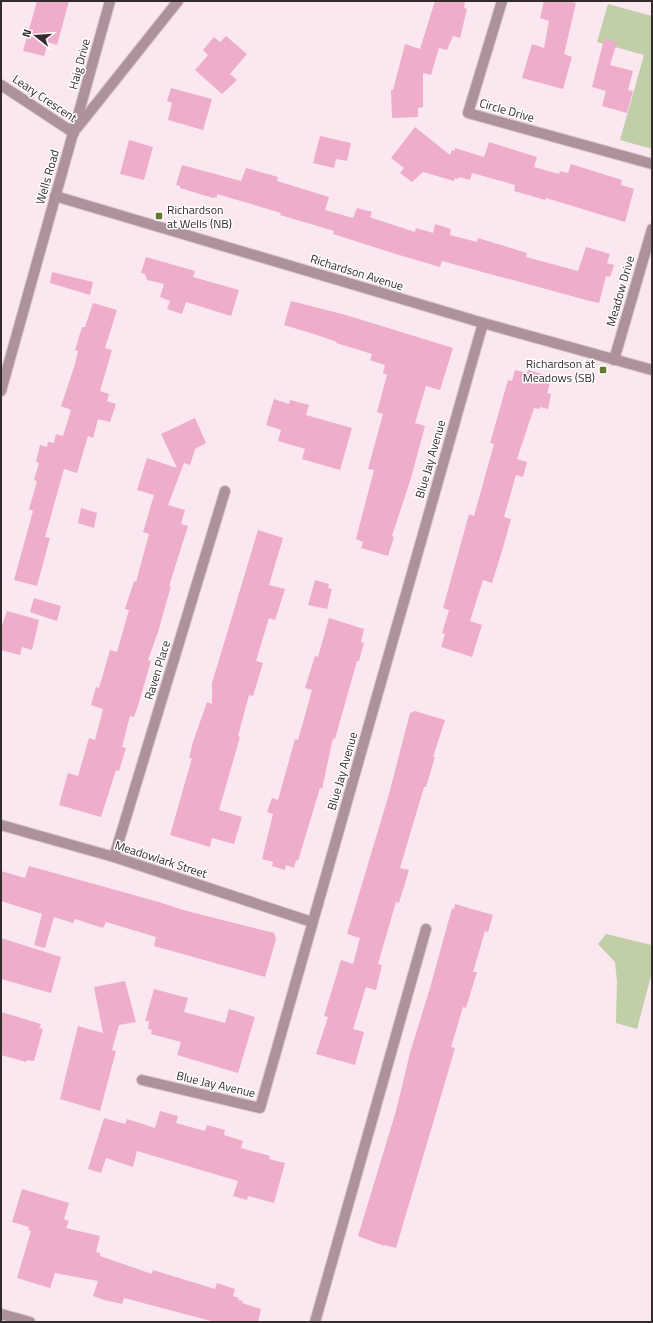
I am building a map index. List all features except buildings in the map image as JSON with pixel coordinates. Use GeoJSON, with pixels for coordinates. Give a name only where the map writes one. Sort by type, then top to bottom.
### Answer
{"type":"FeatureCollection","features":[{"type":"Feature","properties":{"kind":"street","name":"Haig Drive"},"geometry":{"type":"LineString","coordinates":[[74,133],[110,1]]}},
{"type":"Feature","properties":{"kind":"street","name":"Wells Road"},"geometry":{"type":"LineString","coordinates":[[1,391],[74,133],[178,1]]}},
{"type":"Feature","properties":{"kind":"street","name":"Circle Drive"},"geometry":{"type":"LineString","coordinates":[[502,1],[468,112],[652,164]]}},
{"type":"Feature","properties":{"kind":"street","name":"Leary Crescent"},"geometry":{"type":"LineString","coordinates":[[1,85],[74,133]]}},
{"type":"Feature","properties":{"kind":"street","name":"Richardson Avenue"},"geometry":{"type":"LineString","coordinates":[[55,196],[483,323],[652,370]]}},
{"type":"Feature","properties":{"kind":"street","name":"Meadow Drive"},"geometry":{"type":"LineString","coordinates":[[614,360],[652,229]]}},
{"type":"Feature","properties":{"kind":"street","name":"Blue Jay Avenue"},"geometry":{"type":"LineString","coordinates":[[142,1080],[260,1108],[483,323]]}},
{"type":"Feature","properties":{"kind":"street","name":"Raven Place"},"geometry":{"type":"LineString","coordinates":[[114,857],[225,491]]}},
{"type":"Feature","properties":{"kind":"street","name":"Meadowlark Street"},"geometry":{"type":"LineString","coordinates":[[1,825],[114,857],[312,922]]}},
{"type":"Feature","properties":{"kind":"street"},"geometry":{"type":"LineString","coordinates":[[315,1322],[426,929]]}},
{"type":"Feature","properties":{"kind":"street"},"geometry":{"type":"LineString","coordinates":[[1,1314],[30,1322]]}},
{"type":"Feature","properties":{"kind":"green space"},"geometry":{"type":"Polygon","coordinates":[[[608,4],[652,16],[652,149],[620,140],[644,55],[597,42],[608,4]]]}},
{"type":"Feature","properties":{"kind":"green space"},"geometry":{"type":"Polygon","coordinates":[[[606,934],[652,945],[652,972],[637,1029],[616,1023],[617,982],[615,962],[598,944],[606,934]]]}},
{"type":"Feature","properties":{"kind":"place","name":"Richardson at Wells (NB)"},"geometry":{"type":"Point","coordinates":[159,216]}},
{"type":"Feature","properties":{"kind":"place","name":"Richardson at Meadows (SB)"},"geometry":{"type":"Point","coordinates":[603,370]}}]}
